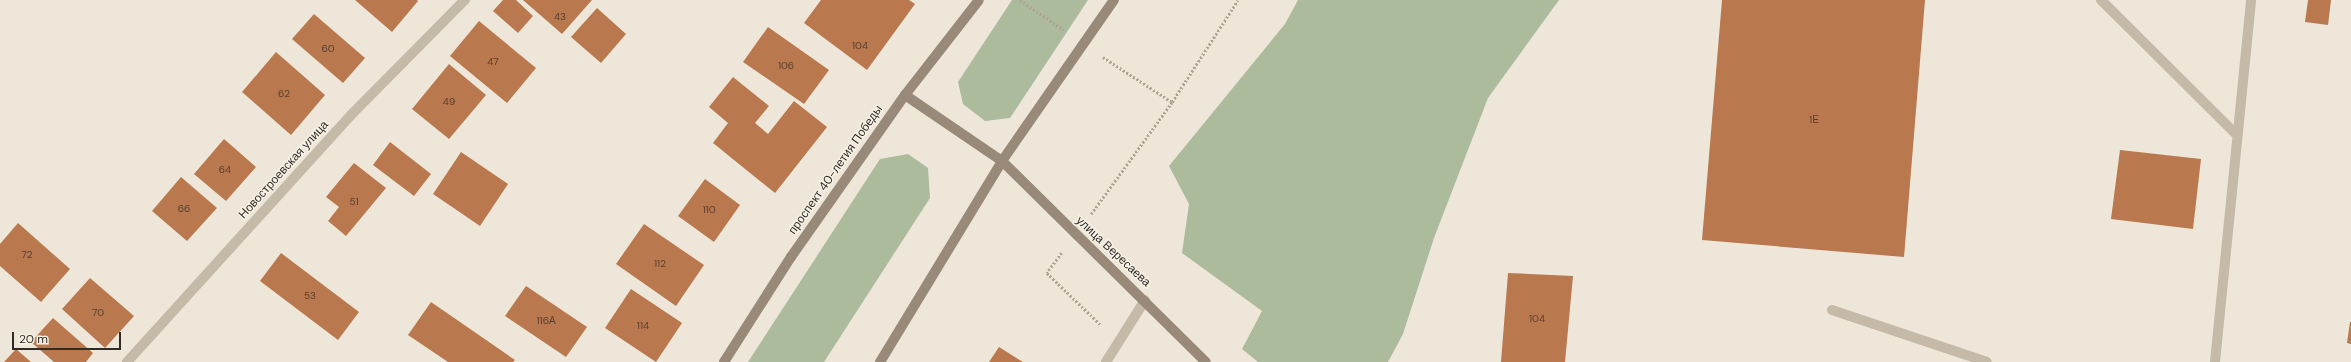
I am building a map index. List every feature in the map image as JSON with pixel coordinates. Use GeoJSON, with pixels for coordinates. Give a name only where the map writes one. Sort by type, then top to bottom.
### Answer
{"type":"FeatureCollection","features":[{"type":"Feature","properties":{"kind":"main road","name":"проспект 40-летия Победы"},"geometry":{"type":"LineString","coordinates":[[724,362],[791,257],[905,95],[979,0]]}},
{"type":"Feature","properties":{"kind":"main road"},"geometry":{"type":"LineString","coordinates":[[880,362],[1002,162],[1085,45],[1114,0]]}},
{"type":"Feature","properties":{"kind":"main road","name":"улица Вересаева"},"geometry":{"type":"LineString","coordinates":[[905,95],[1002,162],[1145,300],[1206,362]]}},
{"type":"Feature","properties":{"kind":"street","name":"Новостроевская улица"},"geometry":{"type":"LineString","coordinates":[[127,362],[351,116],[465,0]]}},
{"type":"Feature","properties":{"kind":"street"},"geometry":{"type":"LineString","coordinates":[[2101,0],[2235,133]]}},
{"type":"Feature","properties":{"kind":"street"},"geometry":{"type":"LineString","coordinates":[[2215,362],[2235,133],[2251,0]]}},
{"type":"Feature","properties":{"kind":"street"},"geometry":{"type":"LineString","coordinates":[[1106,362],[1145,300]]}},
{"type":"Feature","properties":{"kind":"street"},"geometry":{"type":"LineString","coordinates":[[1832,310],[1988,362]]}},
{"type":"Feature","properties":{"kind":"path"},"geometry":{"type":"LineString","coordinates":[[1020,0],[1172,102]]}},
{"type":"Feature","properties":{"kind":"path"},"geometry":{"type":"LineString","coordinates":[[1076,235],[1172,102],[1238,0]]}},
{"type":"Feature","properties":{"kind":"path"},"geometry":{"type":"LineString","coordinates":[[1048,273],[1118,342]]}},
{"type":"Feature","properties":{"kind":"green space"},"geometry":{"type":"Polygon","coordinates":[[[1012,0],[1088,0],[1010,118],[985,121],[963,104],[958,82],[1012,0]]]}},
{"type":"Feature","properties":{"kind":"green space"},"geometry":{"type":"Polygon","coordinates":[[[1298,0],[1559,0],[1488,98],[1434,238],[1403,334],[1388,362],[1258,362],[1242,349],[1262,311],[1182,253],[1189,204],[1169,166],[1285,24],[1298,0]]]}},
{"type":"Feature","properties":{"kind":"green space"},"geometry":{"type":"Polygon","coordinates":[[[908,154],[928,168],[930,198],[824,362],[748,362],[880,159],[908,154]]]}},
{"type":"Feature","properties":{"kind":"building"},"geometry":{"type":"Polygon","coordinates":[[[355,0],[417,0],[418,1],[392,32],[355,0]]]}},
{"type":"Feature","properties":{"kind":"building"},"geometry":{"type":"Polygon","coordinates":[[[503,0],[516,0],[533,16],[518,33],[493,11],[503,0]]]}},
{"type":"Feature","properties":{"kind":"building"},"geometry":{"type":"Polygon","coordinates":[[[523,0],[592,0],[562,34],[523,0]]]}},
{"type":"Feature","properties":{"kind":"building"},"geometry":{"type":"Polygon","coordinates":[[[821,0],[909,0],[915,4],[867,70],[804,23],[821,0]]]}},
{"type":"Feature","properties":{"kind":"building"},"geometry":{"type":"Polygon","coordinates":[[[1722,0],[1925,0],[1904,257],[1702,240],[1722,0]]]}},
{"type":"Feature","properties":{"kind":"building"},"geometry":{"type":"Polygon","coordinates":[[[2308,0],[2331,0],[2328,25],[2305,22],[2308,0]]]}},
{"type":"Feature","properties":{"kind":"building"},"geometry":{"type":"Polygon","coordinates":[[[597,8],[626,34],[601,63],[571,37],[597,8]]]}},
{"type":"Feature","properties":{"kind":"building"},"geometry":{"type":"Polygon","coordinates":[[[314,14],[365,58],[343,83],[292,39],[314,14]]]}},
{"type":"Feature","properties":{"kind":"building"},"geometry":{"type":"Polygon","coordinates":[[[479,21],[536,68],[507,103],[450,56],[479,21]]]}},
{"type":"Feature","properties":{"kind":"building"},"geometry":{"type":"Polygon","coordinates":[[[768,27],[829,70],[804,104],[743,62],[768,27]]]}},
{"type":"Feature","properties":{"kind":"building"},"geometry":{"type":"Polygon","coordinates":[[[276,52],[325,95],[291,135],[242,92],[276,52]]]}},
{"type":"Feature","properties":{"kind":"building"},"geometry":{"type":"Polygon","coordinates":[[[449,64],[486,95],[449,139],[412,109],[449,64]]]}},
{"type":"Feature","properties":{"kind":"building"},"geometry":{"type":"Polygon","coordinates":[[[733,77],[769,106],[755,123],[768,134],[794,101],[827,127],[775,193],[713,143],[728,123],[709,107],[733,77]]]}},
{"type":"Feature","properties":{"kind":"building"},"geometry":{"type":"Polygon","coordinates":[[[224,139],[256,167],[226,201],[194,174],[224,139]]]}},
{"type":"Feature","properties":{"kind":"building"},"geometry":{"type":"Polygon","coordinates":[[[390,142],[431,174],[414,196],[373,165],[390,142]]]}},
{"type":"Feature","properties":{"kind":"building"},"geometry":{"type":"Polygon","coordinates":[[[2120,150],[2201,159],[2193,229],[2111,219],[2120,150]]]}},
{"type":"Feature","properties":{"kind":"building"},"geometry":{"type":"Polygon","coordinates":[[[461,152],[508,184],[480,226],[433,194],[461,152]]]}},
{"type":"Feature","properties":{"kind":"building"},"geometry":{"type":"Polygon","coordinates":[[[354,163],[386,188],[346,236],[328,221],[339,207],[326,197],[354,163]]]}},
{"type":"Feature","properties":{"kind":"building"},"geometry":{"type":"Polygon","coordinates":[[[181,177],[217,208],[187,241],[152,211],[181,177]]]}},
{"type":"Feature","properties":{"kind":"building"},"geometry":{"type":"Polygon","coordinates":[[[705,179],[740,205],[714,242],[678,216],[705,179]]]}},
{"type":"Feature","properties":{"kind":"building"},"geometry":{"type":"Polygon","coordinates":[[[18,223],[70,269],[41,302],[0,266],[0,244],[18,223]]]}},
{"type":"Feature","properties":{"kind":"building"},"geometry":{"type":"Polygon","coordinates":[[[644,224],[704,265],[676,306],[616,264],[644,224]]]}},
{"type":"Feature","properties":{"kind":"building"},"geometry":{"type":"Polygon","coordinates":[[[281,253],[359,312],[338,340],[260,281],[281,253]]]}},
{"type":"Feature","properties":{"kind":"building"},"geometry":{"type":"Polygon","coordinates":[[[1508,273],[1573,276],[1565,362],[1501,362],[1508,273]]]}},
{"type":"Feature","properties":{"kind":"building"},"geometry":{"type":"Polygon","coordinates":[[[90,278],[134,316],[105,348],[62,309],[90,278]]]}},
{"type":"Feature","properties":{"kind":"building"},"geometry":{"type":"Polygon","coordinates":[[[526,286],[587,327],[566,357],[505,316],[526,286]]]}},
{"type":"Feature","properties":{"kind":"building"},"geometry":{"type":"Polygon","coordinates":[[[631,289],[682,323],[656,362],[605,328],[631,289]]]}},
{"type":"Feature","properties":{"kind":"building"},"geometry":{"type":"Polygon","coordinates":[[[431,302],[515,360],[513,362],[448,362],[408,335],[431,302]]]}},
{"type":"Feature","properties":{"kind":"building"},"geometry":{"type":"Polygon","coordinates":[[[53,318],[93,353],[86,362],[54,362],[31,342],[53,318]]]}},
{"type":"Feature","properties":{"kind":"building"},"geometry":{"type":"Polygon","coordinates":[[[2351,322],[2351,344],[2347,343],[2351,322]]]}},
{"type":"Feature","properties":{"kind":"building"},"geometry":{"type":"Polygon","coordinates":[[[999,347],[1023,362],[989,362],[999,347]]]}},
{"type":"Feature","properties":{"kind":"building"},"geometry":{"type":"Polygon","coordinates":[[[16,349],[31,362],[4,362],[16,349]]]}}]}
